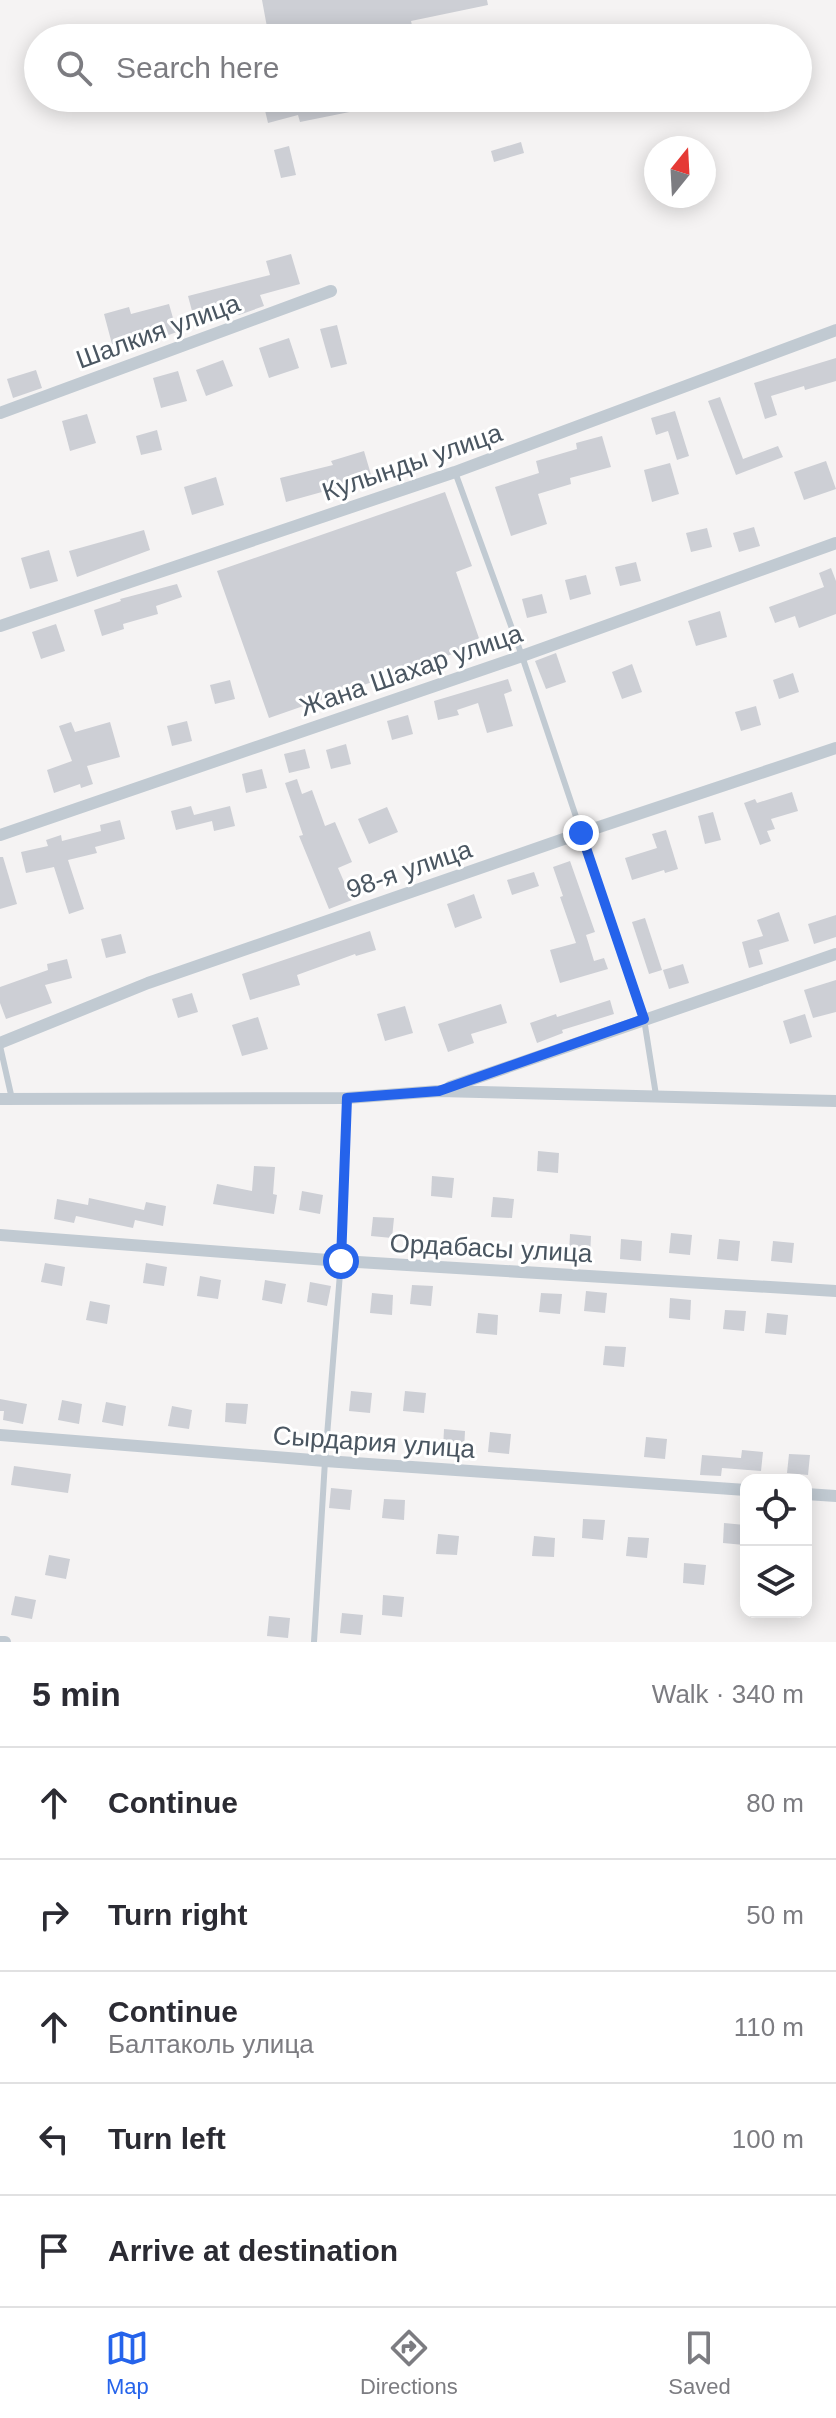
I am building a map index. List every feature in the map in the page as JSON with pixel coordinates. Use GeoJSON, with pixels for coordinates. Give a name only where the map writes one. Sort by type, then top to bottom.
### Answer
{"type":"FeatureCollection","features":[{"type":"Feature","properties":{"kind":"street","name":"Шалкия улица"},"geometry":{"type":"LineString","coordinates":[[0,413],[331,291]]}},
{"type":"Feature","properties":{"kind":"street","name":"Кулынды улица"},"geometry":{"type":"LineString","coordinates":[[0,626],[455,472],[836,330]]}},
{"type":"Feature","properties":{"kind":"street","name":"Жана Шахар улица"},"geometry":{"type":"LineString","coordinates":[[0,835],[522,656],[836,543]]}},
{"type":"Feature","properties":{"kind":"street","name":"98-я улица"},"geometry":{"type":"LineString","coordinates":[[0,1044],[148,983],[836,748]]}},
{"type":"Feature","properties":{"kind":"street"},"geometry":{"type":"LineString","coordinates":[[439,1091],[836,954]]}},
{"type":"Feature","properties":{"kind":"street"},"geometry":{"type":"LineString","coordinates":[[6,1099],[347,1098],[439,1091],[836,1101]]}},
{"type":"Feature","properties":{"kind":"street","name":"Ордабасы улица"},"geometry":{"type":"LineString","coordinates":[[0,1235],[341,1261],[836,1291]]}},
{"type":"Feature","properties":{"kind":"street","name":"Сырдария улица"},"geometry":{"type":"LineString","coordinates":[[0,1435],[740,1490]]}},
{"type":"Feature","properties":{"kind":"street"},"geometry":{"type":"LineString","coordinates":[[812,1494],[836,1496]]}},
{"type":"Feature","properties":{"kind":"lane"},"geometry":{"type":"LineString","coordinates":[[455,472],[522,656],[644,1019],[656,1095]]}},
{"type":"Feature","properties":{"kind":"lane"},"geometry":{"type":"LineString","coordinates":[[0,1044],[6,1099]]}},
{"type":"Feature","properties":{"kind":"lane"},"geometry":{"type":"LineString","coordinates":[[314,1642],[341,1261],[347,1098]]}},
{"type":"Feature","properties":{"kind":"building"},"geometry":{"type":"Polygon","coordinates":[[[262,0],[487,0],[488,5],[411,21],[412,24],[266,24],[262,0]]]}},
{"type":"Feature","properties":{"kind":"building"},"geometry":{"type":"Polygon","coordinates":[[[265,112],[349,112],[300,122],[298,115],[268,123],[265,112]]]}},
{"type":"Feature","properties":{"kind":"building"},"geometry":{"type":"Polygon","coordinates":[[[521,142],[524,153],[494,162],[491,151],[521,142]]]}},
{"type":"Feature","properties":{"kind":"building"},"geometry":{"type":"Polygon","coordinates":[[[289,146],[296,175],[281,178],[274,150],[289,146]]]}},
{"type":"Feature","properties":{"kind":"building"},"geometry":{"type":"Polygon","coordinates":[[[291,254],[300,284],[260,295],[264,306],[196,326],[188,296],[270,275],[266,261],[291,254]]]}},
{"type":"Feature","properties":{"kind":"building"},"geometry":{"type":"Polygon","coordinates":[[[169,304],[177,332],[152,341],[150,333],[112,344],[104,314],[129,307],[131,314],[169,304]]]}},
{"type":"Feature","properties":{"kind":"building"},"geometry":{"type":"Polygon","coordinates":[[[337,325],[347,364],[331,368],[320,329],[337,325]]]}},
{"type":"Feature","properties":{"kind":"building"},"geometry":{"type":"Polygon","coordinates":[[[289,338],[299,368],[269,378],[259,348],[289,338]]]}},
{"type":"Feature","properties":{"kind":"building"},"geometry":{"type":"Polygon","coordinates":[[[836,358],[836,381],[771,396],[777,415],[765,419],[754,383],[836,358]]]}},
{"type":"Feature","properties":{"kind":"building"},"geometry":{"type":"Polygon","coordinates":[[[223,360],[233,386],[206,396],[196,370],[223,360]]]}},
{"type":"Feature","properties":{"kind":"building"},"geometry":{"type":"Polygon","coordinates":[[[36,370],[42,388],[13,398],[7,379],[36,370]]]}},
{"type":"Feature","properties":{"kind":"building"},"geometry":{"type":"Polygon","coordinates":[[[178,371],[187,401],[161,408],[153,378],[178,371]]]}},
{"type":"Feature","properties":{"kind":"building"},"geometry":{"type":"Polygon","coordinates":[[[720,397],[743,459],[778,446],[783,457],[736,475],[708,401],[720,397]]]}},
{"type":"Feature","properties":{"kind":"building"},"geometry":{"type":"Polygon","coordinates":[[[675,411],[689,456],[677,460],[668,431],[656,435],[651,418],[675,411]]]}},
{"type":"Feature","properties":{"kind":"building"},"geometry":{"type":"Polygon","coordinates":[[[87,414],[96,443],[70,451],[62,421],[87,414]]]}},
{"type":"Feature","properties":{"kind":"building"},"geometry":{"type":"Polygon","coordinates":[[[157,430],[162,450],[141,455],[136,436],[157,430]]]}},
{"type":"Feature","properties":{"kind":"building"},"geometry":{"type":"Polygon","coordinates":[[[602,436],[611,467],[570,478],[571,484],[538,494],[547,524],[511,536],[495,487],[539,473],[536,461],[577,449],[576,443],[602,436]]]}},
{"type":"Feature","properties":{"kind":"building"},"geometry":{"type":"Polygon","coordinates":[[[364,451],[372,478],[286,502],[280,478],[333,465],[331,461],[364,451]]]}},
{"type":"Feature","properties":{"kind":"building"},"geometry":{"type":"Polygon","coordinates":[[[826,461],[836,489],[804,500],[794,472],[826,461]]]}},
{"type":"Feature","properties":{"kind":"building"},"geometry":{"type":"Polygon","coordinates":[[[670,463],[679,494],[652,502],[644,470],[670,463]]]}},
{"type":"Feature","properties":{"kind":"building"},"geometry":{"type":"Polygon","coordinates":[[[216,477],[224,505],[192,515],[184,487],[216,477]]]}},
{"type":"Feature","properties":{"kind":"building"},"geometry":{"type":"Polygon","coordinates":[[[445,492],[472,566],[456,572],[481,644],[269,718],[217,571],[445,492]]]}},
{"type":"Feature","properties":{"kind":"building"},"geometry":{"type":"Polygon","coordinates":[[[754,527],[760,546],[739,552],[733,533],[754,527]]]}},
{"type":"Feature","properties":{"kind":"building"},"geometry":{"type":"Polygon","coordinates":[[[707,528],[712,547],[691,552],[686,533],[707,528]]]}},
{"type":"Feature","properties":{"kind":"building"},"geometry":{"type":"Polygon","coordinates":[[[144,530],[150,550],[77,577],[69,551],[144,530]]]}},
{"type":"Feature","properties":{"kind":"building"},"geometry":{"type":"Polygon","coordinates":[[[49,550],[58,581],[30,589],[21,558],[49,550]]]}},
{"type":"Feature","properties":{"kind":"building"},"geometry":{"type":"Polygon","coordinates":[[[636,562],[641,581],[620,586],[615,567],[636,562]]]}},
{"type":"Feature","properties":{"kind":"building"},"geometry":{"type":"Polygon","coordinates":[[[831,568],[836,581],[836,614],[799,628],[795,616],[775,623],[769,607],[824,587],[819,573],[831,568]]]}},
{"type":"Feature","properties":{"kind":"building"},"geometry":{"type":"Polygon","coordinates":[[[586,575],[591,594],[570,600],[565,580],[586,575]]]}},
{"type":"Feature","properties":{"kind":"building"},"geometry":{"type":"Polygon","coordinates":[[[177,584],[182,597],[156,606],[158,614],[123,624],[124,629],[102,636],[94,610],[120,599],[177,584]]]}},
{"type":"Feature","properties":{"kind":"building"},"geometry":{"type":"Polygon","coordinates":[[[542,594],[547,613],[527,618],[522,599],[542,594]]]}},
{"type":"Feature","properties":{"kind":"building"},"geometry":{"type":"Polygon","coordinates":[[[720,611],[727,637],[696,646],[688,621],[720,611]]]}},
{"type":"Feature","properties":{"kind":"building"},"geometry":{"type":"Polygon","coordinates":[[[56,624],[65,651],[41,659],[32,632],[56,624]]]}},
{"type":"Feature","properties":{"kind":"building"},"geometry":{"type":"Polygon","coordinates":[[[556,653],[566,682],[546,689],[535,661],[556,653]]]}},
{"type":"Feature","properties":{"kind":"building"},"geometry":{"type":"Polygon","coordinates":[[[632,664],[642,692],[622,699],[612,672],[632,664]]]}},
{"type":"Feature","properties":{"kind":"building"},"geometry":{"type":"Polygon","coordinates":[[[793,673],[799,692],[779,699],[773,680],[793,673]]]}},
{"type":"Feature","properties":{"kind":"building"},"geometry":{"type":"Polygon","coordinates":[[[508,679],[512,691],[504,694],[513,726],[487,733],[478,703],[457,710],[459,715],[438,720],[434,701],[508,679]]]}},
{"type":"Feature","properties":{"kind":"building"},"geometry":{"type":"Polygon","coordinates":[[[230,680],[235,699],[215,704],[210,685],[230,680]]]}},
{"type":"Feature","properties":{"kind":"building"},"geometry":{"type":"Polygon","coordinates":[[[756,706],[761,725],[741,731],[735,712],[756,706]]]}},
{"type":"Feature","properties":{"kind":"building"},"geometry":{"type":"Polygon","coordinates":[[[408,715],[413,734],[392,740],[387,721],[408,715]]]}},
{"type":"Feature","properties":{"kind":"building"},"geometry":{"type":"Polygon","coordinates":[[[187,721],[192,741],[172,746],[167,726],[187,721]]]}},
{"type":"Feature","properties":{"kind":"building"},"geometry":{"type":"Polygon","coordinates":[[[71,722],[75,732],[110,722],[120,757],[87,766],[93,784],[81,788],[80,784],[54,793],[47,770],[72,761],[59,726],[71,722]]]}},
{"type":"Feature","properties":{"kind":"building"},"geometry":{"type":"Polygon","coordinates":[[[346,744],[351,764],[331,769],[326,750],[346,744]]]}},
{"type":"Feature","properties":{"kind":"building"},"geometry":{"type":"Polygon","coordinates":[[[305,749],[310,768],[289,773],[284,754],[305,749]]]}},
{"type":"Feature","properties":{"kind":"building"},"geometry":{"type":"Polygon","coordinates":[[[262,769],[267,788],[246,793],[242,774],[262,769]]]}},
{"type":"Feature","properties":{"kind":"building"},"geometry":{"type":"Polygon","coordinates":[[[297,779],[302,794],[312,790],[325,826],[335,822],[352,862],[338,868],[352,900],[329,909],[299,836],[303,835],[285,783],[297,779]]]}},
{"type":"Feature","properties":{"kind":"building"},"geometry":{"type":"Polygon","coordinates":[[[792,792],[798,811],[771,819],[775,829],[767,831],[771,841],[760,845],[744,803],[755,799],[757,803],[792,792]]]}},
{"type":"Feature","properties":{"kind":"building"},"geometry":{"type":"Polygon","coordinates":[[[191,806],[194,815],[230,806],[235,826],[214,831],[212,821],[176,830],[171,811],[191,806]]]}},
{"type":"Feature","properties":{"kind":"building"},"geometry":{"type":"Polygon","coordinates":[[[387,807],[398,832],[369,844],[358,819],[387,807]]]}},
{"type":"Feature","properties":{"kind":"building"},"geometry":{"type":"Polygon","coordinates":[[[713,812],[721,840],[705,844],[698,816],[713,812]]]}},
{"type":"Feature","properties":{"kind":"building"},"geometry":{"type":"Polygon","coordinates":[[[120,820],[125,839],[95,847],[97,853],[68,860],[84,909],[69,914],[54,867],[26,873],[21,852],[48,846],[46,840],[61,835],[62,841],[101,831],[100,825],[120,820]]]}},
{"type":"Feature","properties":{"kind":"building"},"geometry":{"type":"Polygon","coordinates":[[[666,830],[678,869],[632,880],[625,858],[657,848],[652,834],[666,830]]]}},
{"type":"Feature","properties":{"kind":"building"},"geometry":{"type":"Polygon","coordinates":[[[0,857],[3,857],[17,904],[0,909],[0,857]]]}},
{"type":"Feature","properties":{"kind":"building"},"geometry":{"type":"Polygon","coordinates":[[[570,861],[595,932],[586,935],[594,961],[604,958],[608,969],[560,983],[550,950],[576,943],[553,867],[570,861]]]}},
{"type":"Feature","properties":{"kind":"building"},"geometry":{"type":"Polygon","coordinates":[[[534,872],[539,886],[512,895],[507,880],[534,872]]]}},
{"type":"Feature","properties":{"kind":"building"},"geometry":{"type":"Polygon","coordinates":[[[474,894],[482,918],[455,928],[447,904],[474,894]]]}},
{"type":"Feature","properties":{"kind":"building"},"geometry":{"type":"Polygon","coordinates":[[[779,912],[789,941],[759,950],[763,964],[749,968],[742,942],[763,936],[757,920],[779,912]]]}},
{"type":"Feature","properties":{"kind":"building"},"geometry":{"type":"Polygon","coordinates":[[[836,915],[836,937],[814,944],[808,924],[836,915]]]}},
{"type":"Feature","properties":{"kind":"building"},"geometry":{"type":"Polygon","coordinates":[[[645,918],[662,970],[649,974],[632,922],[645,918]]]}},
{"type":"Feature","properties":{"kind":"building"},"geometry":{"type":"Polygon","coordinates":[[[370,931],[376,950],[355,954],[297,975],[300,985],[250,1000],[242,974],[370,931]]]}},
{"type":"Feature","properties":{"kind":"building"},"geometry":{"type":"Polygon","coordinates":[[[121,934],[126,953],[106,958],[101,939],[121,934]]]}},
{"type":"Feature","properties":{"kind":"building"},"geometry":{"type":"Polygon","coordinates":[[[67,959],[72,978],[45,985],[52,1003],[6,1019],[0,1003],[0,987],[48,970],[47,964],[67,959]]]}},
{"type":"Feature","properties":{"kind":"building"},"geometry":{"type":"Polygon","coordinates":[[[683,964],[689,983],[669,989],[663,970],[683,964]]]}},
{"type":"Feature","properties":{"kind":"building"},"geometry":{"type":"Polygon","coordinates":[[[836,980],[836,1012],[813,1018],[804,990],[836,980]]]}},
{"type":"Feature","properties":{"kind":"building"},"geometry":{"type":"Polygon","coordinates":[[[192,993],[198,1012],[178,1018],[172,999],[192,993]]]}},
{"type":"Feature","properties":{"kind":"building"},"geometry":{"type":"Polygon","coordinates":[[[610,1000],[614,1014],[562,1030],[563,1033],[537,1043],[530,1023],[610,1000]]]}},
{"type":"Feature","properties":{"kind":"building"},"geometry":{"type":"Polygon","coordinates":[[[501,1004],[507,1023],[471,1034],[474,1043],[448,1052],[438,1024],[501,1004]]]}},
{"type":"Feature","properties":{"kind":"building"},"geometry":{"type":"Polygon","coordinates":[[[405,1006],[413,1033],[385,1041],[377,1014],[405,1006]]]}},
{"type":"Feature","properties":{"kind":"building"},"geometry":{"type":"Polygon","coordinates":[[[805,1014],[812,1037],[790,1044],[783,1021],[805,1014]]]}},
{"type":"Feature","properties":{"kind":"building"},"geometry":{"type":"Polygon","coordinates":[[[258,1017],[268,1049],[242,1056],[232,1025],[258,1017]]]}},
{"type":"Feature","properties":{"kind":"building"},"geometry":{"type":"Polygon","coordinates":[[[538,1151],[559,1153],[558,1173],[537,1171],[538,1151]]]}},
{"type":"Feature","properties":{"kind":"building"},"geometry":{"type":"Polygon","coordinates":[[[254,1166],[275,1167],[273,1194],[277,1195],[274,1214],[213,1204],[217,1184],[252,1191],[254,1166]]]}},
{"type":"Feature","properties":{"kind":"building"},"geometry":{"type":"Polygon","coordinates":[[[432,1176],[454,1178],[452,1198],[431,1196],[432,1176]]]}},
{"type":"Feature","properties":{"kind":"building"},"geometry":{"type":"Polygon","coordinates":[[[302,1191],[323,1195],[320,1214],[299,1210],[302,1191]]]}},
{"type":"Feature","properties":{"kind":"building"},"geometry":{"type":"Polygon","coordinates":[[[493,1197],[514,1199],[512,1218],[491,1217],[493,1197]]]}},
{"type":"Feature","properties":{"kind":"building"},"geometry":{"type":"Polygon","coordinates":[[[89,1198],[144,1210],[146,1202],[166,1206],[163,1226],[135,1220],[133,1228],[76,1216],[74,1223],[54,1219],[57,1199],[88,1205],[89,1198]]]}},
{"type":"Feature","properties":{"kind":"building"},"geometry":{"type":"Polygon","coordinates":[[[373,1217],[394,1218],[392,1238],[371,1236],[373,1217]]]}},
{"type":"Feature","properties":{"kind":"building"},"geometry":{"type":"Polygon","coordinates":[[[671,1233],[692,1235],[690,1255],[669,1253],[671,1233]]]}},
{"type":"Feature","properties":{"kind":"building"},"geometry":{"type":"Polygon","coordinates":[[[570,1234],[591,1236],[590,1256],[569,1254],[570,1234]]]}},
{"type":"Feature","properties":{"kind":"building"},"geometry":{"type":"Polygon","coordinates":[[[621,1239],[642,1241],[641,1261],[620,1259],[621,1239]]]}},
{"type":"Feature","properties":{"kind":"building"},"geometry":{"type":"Polygon","coordinates":[[[719,1239],[740,1241],[738,1261],[717,1259],[719,1239]]]}},
{"type":"Feature","properties":{"kind":"building"},"geometry":{"type":"Polygon","coordinates":[[[773,1241],[794,1243],[792,1263],[771,1261],[773,1241]]]}},
{"type":"Feature","properties":{"kind":"building"},"geometry":{"type":"Polygon","coordinates":[[[45,1263],[65,1267],[62,1286],[41,1282],[45,1263]]]}},
{"type":"Feature","properties":{"kind":"building"},"geometry":{"type":"Polygon","coordinates":[[[146,1263],[167,1267],[164,1286],[143,1283],[146,1263]]]}},
{"type":"Feature","properties":{"kind":"building"},"geometry":{"type":"Polygon","coordinates":[[[200,1276],[221,1280],[218,1299],[197,1296],[200,1276]]]}},
{"type":"Feature","properties":{"kind":"building"},"geometry":{"type":"Polygon","coordinates":[[[265,1280],[286,1284],[282,1304],[262,1300],[265,1280]]]}},
{"type":"Feature","properties":{"kind":"building"},"geometry":{"type":"Polygon","coordinates":[[[310,1282],[331,1286],[327,1306],[307,1302],[310,1282]]]}},
{"type":"Feature","properties":{"kind":"building"},"geometry":{"type":"Polygon","coordinates":[[[412,1285],[433,1286],[431,1306],[410,1304],[412,1285]]]}},
{"type":"Feature","properties":{"kind":"building"},"geometry":{"type":"Polygon","coordinates":[[[586,1291],[607,1293],[605,1313],[584,1311],[586,1291]]]}},
{"type":"Feature","properties":{"kind":"building"},"geometry":{"type":"Polygon","coordinates":[[[372,1293],[393,1295],[392,1315],[370,1313],[372,1293]]]}},
{"type":"Feature","properties":{"kind":"building"},"geometry":{"type":"Polygon","coordinates":[[[541,1293],[562,1294],[560,1314],[539,1312],[541,1293]]]}},
{"type":"Feature","properties":{"kind":"building"},"geometry":{"type":"Polygon","coordinates":[[[670,1298],[691,1300],[690,1320],[669,1318],[670,1298]]]}},
{"type":"Feature","properties":{"kind":"building"},"geometry":{"type":"Polygon","coordinates":[[[90,1301],[110,1305],[107,1324],[86,1320],[90,1301]]]}},
{"type":"Feature","properties":{"kind":"building"},"geometry":{"type":"Polygon","coordinates":[[[725,1310],[746,1311],[744,1331],[723,1329],[725,1310]]]}},
{"type":"Feature","properties":{"kind":"building"},"geometry":{"type":"Polygon","coordinates":[[[478,1313],[498,1315],[497,1335],[476,1333],[478,1313]]]}},
{"type":"Feature","properties":{"kind":"building"},"geometry":{"type":"Polygon","coordinates":[[[767,1313],[788,1315],[786,1335],[765,1333],[767,1313]]]}},
{"type":"Feature","properties":{"kind":"building"},"geometry":{"type":"Polygon","coordinates":[[[605,1346],[626,1347],[624,1367],[603,1365],[605,1346]]]}},
{"type":"Feature","properties":{"kind":"building"},"geometry":{"type":"Polygon","coordinates":[[[351,1391],[372,1393],[370,1413],[349,1411],[351,1391]]]}},
{"type":"Feature","properties":{"kind":"building"},"geometry":{"type":"Polygon","coordinates":[[[405,1391],[426,1393],[424,1413],[403,1411],[405,1391]]]}},
{"type":"Feature","properties":{"kind":"building"},"geometry":{"type":"Polygon","coordinates":[[[0,1399],[27,1404],[23,1424],[3,1420],[0,1399]]]}},
{"type":"Feature","properties":{"kind":"building"},"geometry":{"type":"Polygon","coordinates":[[[62,1400],[82,1404],[79,1424],[58,1420],[62,1400]]]}},
{"type":"Feature","properties":{"kind":"building"},"geometry":{"type":"Polygon","coordinates":[[[106,1402],[126,1406],[123,1426],[102,1422],[106,1402]]]}},
{"type":"Feature","properties":{"kind":"building"},"geometry":{"type":"Polygon","coordinates":[[[226,1403],[248,1404],[246,1424],[225,1422],[226,1403]]]}},
{"type":"Feature","properties":{"kind":"building"},"geometry":{"type":"Polygon","coordinates":[[[172,1406],[192,1410],[189,1429],[168,1426],[172,1406]]]}},
{"type":"Feature","properties":{"kind":"building"},"geometry":{"type":"Polygon","coordinates":[[[444,1429],[465,1431],[464,1451],[443,1449],[444,1429]]]}},
{"type":"Feature","properties":{"kind":"building"},"geometry":{"type":"Polygon","coordinates":[[[490,1432],[511,1434],[509,1454],[488,1452],[490,1432]]]}},
{"type":"Feature","properties":{"kind":"building"},"geometry":{"type":"Polygon","coordinates":[[[646,1437],[667,1439],[665,1459],[644,1457],[646,1437]]]}},
{"type":"Feature","properties":{"kind":"building"},"geometry":{"type":"Polygon","coordinates":[[[742,1450],[763,1452],[761,1471],[722,1468],[721,1476],[700,1475],[702,1455],[741,1458],[742,1450]]]}},
{"type":"Feature","properties":{"kind":"building"},"geometry":{"type":"Polygon","coordinates":[[[789,1454],[810,1455],[808,1474],[787,1473],[789,1454]]]}},
{"type":"Feature","properties":{"kind":"building"},"geometry":{"type":"Polygon","coordinates":[[[14,1466],[71,1474],[68,1493],[11,1485],[14,1466]]]}},
{"type":"Feature","properties":{"kind":"building"},"geometry":{"type":"Polygon","coordinates":[[[331,1488],[352,1490],[350,1510],[329,1508],[331,1488]]]}},
{"type":"Feature","properties":{"kind":"building"},"geometry":{"type":"Polygon","coordinates":[[[384,1499],[405,1500],[404,1520],[382,1518],[384,1499]]]}},
{"type":"Feature","properties":{"kind":"building"},"geometry":{"type":"Polygon","coordinates":[[[583,1519],[605,1520],[603,1540],[582,1538],[583,1519]]]}},
{"type":"Feature","properties":{"kind":"building"},"geometry":{"type":"Polygon","coordinates":[[[724,1523],[740,1525],[740,1545],[723,1543],[724,1523]]]}},
{"type":"Feature","properties":{"kind":"building"},"geometry":{"type":"Polygon","coordinates":[[[438,1534],[459,1536],[457,1555],[436,1554],[438,1534]]]}},
{"type":"Feature","properties":{"kind":"building"},"geometry":{"type":"Polygon","coordinates":[[[534,1536],[555,1538],[554,1557],[532,1556],[534,1536]]]}},
{"type":"Feature","properties":{"kind":"building"},"geometry":{"type":"Polygon","coordinates":[[[628,1537],[649,1538],[647,1558],[626,1556],[628,1537]]]}},
{"type":"Feature","properties":{"kind":"building"},"geometry":{"type":"Polygon","coordinates":[[[49,1555],[70,1559],[66,1579],[45,1575],[49,1555]]]}},
{"type":"Feature","properties":{"kind":"building"},"geometry":{"type":"Polygon","coordinates":[[[684,1563],[706,1565],[704,1585],[683,1583],[684,1563]]]}},
{"type":"Feature","properties":{"kind":"building"},"geometry":{"type":"Polygon","coordinates":[[[383,1595],[404,1597],[402,1617],[382,1615],[383,1595]]]}},
{"type":"Feature","properties":{"kind":"building"},"geometry":{"type":"Polygon","coordinates":[[[15,1596],[36,1600],[32,1619],[11,1615],[15,1596]]]}},
{"type":"Feature","properties":{"kind":"building"},"geometry":{"type":"Polygon","coordinates":[[[342,1613],[363,1615],[361,1635],[340,1633],[342,1613]]]}},
{"type":"Feature","properties":{"kind":"building"},"geometry":{"type":"Polygon","coordinates":[[[269,1616],[290,1618],[288,1638],[267,1636],[269,1616]]]}},
{"type":"Feature","properties":{"kind":"route"},"geometry":{"type":"LineString","coordinates":[[341,1261],[347,1098],[439,1091],[644,1019],[581,833]]}}]}
